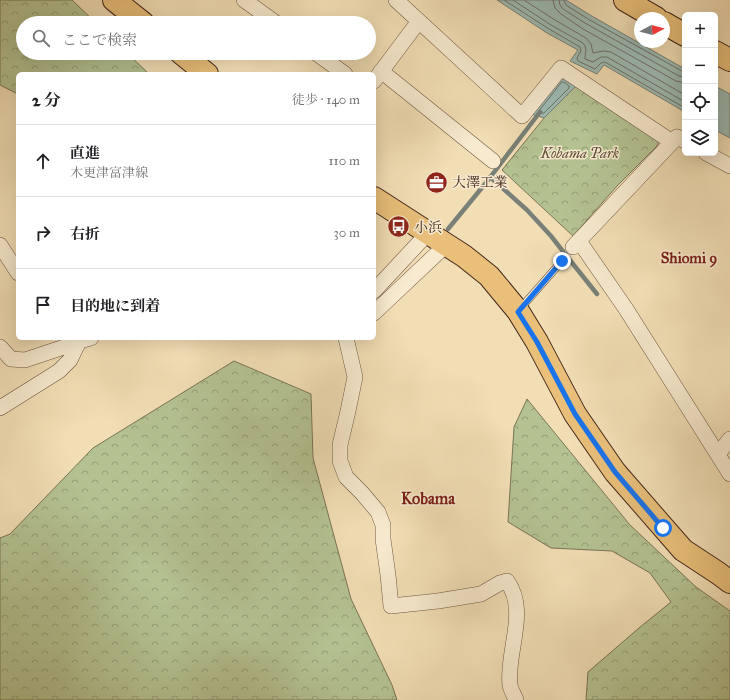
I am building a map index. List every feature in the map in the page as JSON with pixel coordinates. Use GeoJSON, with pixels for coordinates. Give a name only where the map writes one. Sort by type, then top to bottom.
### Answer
{"type":"FeatureCollection","features":[{"type":"Feature","properties":{"kind":"main road"},"geometry":{"type":"LineString","coordinates":[[114,0],[134,16]]}},
{"type":"Feature","properties":{"kind":"main road"},"geometry":{"type":"LineString","coordinates":[[625,0],[646,12]]}},
{"type":"Feature","properties":{"kind":"main road"},"geometry":{"type":"LineString","coordinates":[[670,26],[682,33]]}},
{"type":"Feature","properties":{"kind":"main road"},"geometry":{"type":"LineString","coordinates":[[718,54],[730,60]]}},
{"type":"Feature","properties":{"kind":"main road"},"geometry":{"type":"LineString","coordinates":[[190,60],[205,72]]}},
{"type":"Feature","properties":{"kind":"main road"},"geometry":{"type":"LineString","coordinates":[[376,199],[464,256],[489,276],[518,312],[537,342],[575,414],[615,472],[683,550],[730,582]]}},
{"type":"Feature","properties":{"kind":"street"},"geometry":{"type":"LineString","coordinates":[[244,0],[266,16]]}},
{"type":"Feature","properties":{"kind":"street"},"geometry":{"type":"LineString","coordinates":[[396,0],[522,116],[561,68],[678,142],[576,244],[626,309],[730,474]]}},
{"type":"Feature","properties":{"kind":"street"},"geometry":{"type":"LineString","coordinates":[[419,21],[378,76],[493,161]]}},
{"type":"Feature","properties":{"kind":"street"},"geometry":{"type":"LineString","coordinates":[[326,60],[342,72]]}},
{"type":"Feature","properties":{"kind":"street"},"geometry":{"type":"LineString","coordinates":[[712,156],[730,166]]}},
{"type":"Feature","properties":{"kind":"street"},"geometry":{"type":"LineString","coordinates":[[376,289],[428,233]]}},
{"type":"Feature","properties":{"kind":"street"},"geometry":{"type":"LineString","coordinates":[[376,311],[446,244]]}},
{"type":"Feature","properties":{"kind":"street"},"geometry":{"type":"LineString","coordinates":[[0,245],[16,270]]}},
{"type":"Feature","properties":{"kind":"street"},"geometry":{"type":"LineString","coordinates":[[347,340],[355,377],[340,445],[340,461],[346,476],[378,512],[383,525],[383,539],[391,606],[438,601],[481,594],[500,583],[507,581],[512,588],[516,602],[516,634],[510,668],[510,686],[516,700]]}},
{"type":"Feature","properties":{"kind":"street"},"geometry":{"type":"LineString","coordinates":[[0,347],[11,359],[25,360],[81,341]]}},
{"type":"Feature","properties":{"kind":"street"},"geometry":{"type":"LineString","coordinates":[[0,408],[59,371],[70,360],[81,341]]}},
{"type":"Feature","properties":{"kind":"street"},"geometry":{"type":"LineString","coordinates":[[718,454],[730,439]]}},
{"type":"Feature","properties":{"kind":"lane"},"geometry":{"type":"LineString","coordinates":[[518,312],[562,261]]}},
{"type":"Feature","properties":{"kind":"green space"},"geometry":{"type":"Polygon","coordinates":[[[0,0],[72,0],[89,16],[16,16],[16,60],[134,60],[147,72],[16,72],[16,93],[0,85],[0,0]]]}},
{"type":"Feature","properties":{"kind":"green space","name":"Kobama Park"},"geometry":{"type":"Polygon","coordinates":[[[576,86],[659,141],[657,146],[617,186],[573,236],[502,170],[544,118],[576,86]]]}},
{"type":"Feature","properties":{"kind":"green space"},"geometry":{"type":"Polygon","coordinates":[[[234,361],[311,394],[313,458],[351,599],[392,685],[397,700],[0,700],[0,538],[10,534],[93,448],[234,361]]]}},
{"type":"Feature","properties":{"kind":"green space"},"geometry":{"type":"Polygon","coordinates":[[[527,399],[630,525],[696,587],[730,611],[730,700],[586,700],[588,672],[671,602],[650,573],[612,551],[551,548],[508,522],[514,427],[527,399]]]}},
{"type":"Feature","properties":{"kind":"water"},"geometry":{"type":"Polygon","coordinates":[[[497,0],[566,0],[634,40],[634,48],[648,48],[682,67],[682,110],[604,65],[597,74],[570,61],[578,50],[547,33],[497,0]]]}},
{"type":"Feature","properties":{"kind":"water"},"geometry":{"type":"Polygon","coordinates":[[[562,76],[576,86],[544,118],[531,114],[562,76]]]}},
{"type":"Feature","properties":{"kind":"water"},"geometry":{"type":"Polygon","coordinates":[[[718,88],[730,94],[730,138],[718,132],[718,88]]]}},
{"type":"Feature","properties":{"kind":"waterway"},"geometry":{"type":"LineString","coordinates":[[448,229],[485,184],[540,112]]}},
{"type":"Feature","properties":{"kind":"waterway"},"geometry":{"type":"LineString","coordinates":[[490,177],[527,210],[551,236],[597,294]]}},
{"type":"Feature","properties":{"kind":"place","name":"大澤工業"},"geometry":{"type":"Point","coordinates":[437,182]}},
{"type":"Feature","properties":{"kind":"place","name":"小浜"},"geometry":{"type":"Point","coordinates":[399,227]}},
{"type":"Feature","properties":{"kind":"district","name":"Shiomi 9"},"geometry":{"type":"Point","coordinates":[689,258]}},
{"type":"Feature","properties":{"kind":"district","name":"Kobama"},"geometry":{"type":"Point","coordinates":[428,498]}},
{"type":"Feature","properties":{"kind":"route"},"geometry":{"type":"LineString","coordinates":[[562,261],[518,312],[537,342],[575,414],[615,472],[663,528]]}}]}
